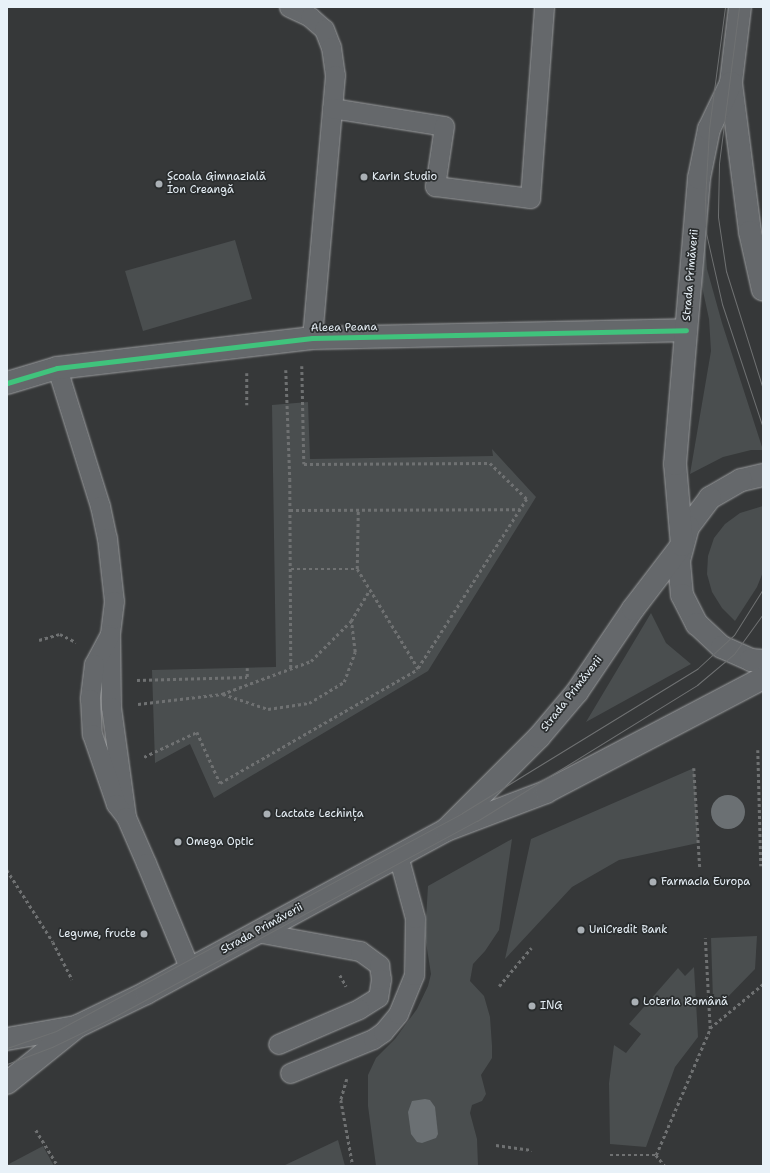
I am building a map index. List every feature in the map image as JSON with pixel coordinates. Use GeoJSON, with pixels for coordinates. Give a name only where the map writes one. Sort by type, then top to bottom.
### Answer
{"type":"FeatureCollection","features":[{"type":"Feature","properties":{"kind":"main road","name":"Strada Primăverii"},"geometry":{"type":"LineString","coordinates":[[740,7],[731,83],[750,232],[763,290]]}},
{"type":"Feature","properties":{"kind":"main road","name":"Strada Primăverii"},"geometry":{"type":"LineString","coordinates":[[446,830],[539,738],[577,692],[633,609],[682,545],[675,464],[699,178],[708,129],[731,83]]}},
{"type":"Feature","properties":{"kind":"main road","name":"Aleea Peana"},"geometry":{"type":"LineString","coordinates":[[7,383],[57,368],[312,338],[686,330]]}},
{"type":"Feature","properties":{"kind":"main road","name":"Strada Primăverii"},"geometry":{"type":"LineString","coordinates":[[763,475],[741,480],[710,498],[688,527],[679,561],[681,589],[697,624],[722,647],[751,660],[763,661]]}},
{"type":"Feature","properties":{"kind":"main road","name":"Strada Primăverii"},"geometry":{"type":"LineString","coordinates":[[7,1083],[78,1026],[190,969],[446,830],[546,792],[763,678]]}},
{"type":"Feature","properties":{"kind":"main road","name":"Strada Primăverii"},"geometry":{"type":"LineString","coordinates":[[7,1040],[78,1026]]}},
{"type":"Feature","properties":{"kind":"lane"},"geometry":{"type":"LineString","coordinates":[[288,7],[310,17],[324,29],[331,47],[335,75],[312,338]]}},
{"type":"Feature","properties":{"kind":"lane"},"geometry":{"type":"LineString","coordinates":[[332,108],[444,126],[435,186],[530,198],[544,7]]}},
{"type":"Feature","properties":{"kind":"lane"},"geometry":{"type":"LineString","coordinates":[[57,368],[100,506],[107,538],[114,602],[110,634],[111,707],[118,769],[126,817],[190,969]]}},
{"type":"Feature","properties":{"kind":"lane"},"geometry":{"type":"LineString","coordinates":[[110,634],[94,664],[90,699],[92,734],[116,804],[126,817]]}},
{"type":"Feature","properties":{"kind":"lane"},"geometry":{"type":"LineString","coordinates":[[290,1073],[373,1039],[383,1032],[398,1014],[414,975],[415,918],[398,856]]}},
{"type":"Feature","properties":{"kind":"lane"},"geometry":{"type":"LineString","coordinates":[[256,932],[360,951],[379,965],[381,979],[378,997],[359,1009],[278,1044]]}},
{"type":"Feature","properties":{"kind":"path"},"geometry":{"type":"LineString","coordinates":[[118,769],[197,732],[220,784],[418,669],[527,499],[490,463],[304,464],[302,358]]}},
{"type":"Feature","properties":{"kind":"path"},"geometry":{"type":"LineString","coordinates":[[286,367],[291,569],[291,669]]}},
{"type":"Feature","properties":{"kind":"path"},"geometry":{"type":"LineString","coordinates":[[247,371],[247,405]]}},
{"type":"Feature","properties":{"kind":"path"},"geometry":{"type":"LineString","coordinates":[[290,510],[520,509]]}},
{"type":"Feature","properties":{"kind":"path"},"geometry":{"type":"LineString","coordinates":[[358,510],[357,569],[369,591],[418,669]]}},
{"type":"Feature","properties":{"kind":"path"},"geometry":{"type":"LineString","coordinates":[[291,569],[357,569]]}},
{"type":"Feature","properties":{"kind":"path"},"geometry":{"type":"LineString","coordinates":[[111,707],[222,694],[311,661],[351,621],[369,591]]}},
{"type":"Feature","properties":{"kind":"path"},"geometry":{"type":"LineString","coordinates":[[222,694],[268,709],[309,703],[344,682],[355,652],[351,621]]}},
{"type":"Feature","properties":{"kind":"path"},"geometry":{"type":"LineString","coordinates":[[39,640],[60,634],[100,653]]}},
{"type":"Feature","properties":{"kind":"path"},"geometry":{"type":"LineString","coordinates":[[134,681],[247,677],[247,668]]}},
{"type":"Feature","properties":{"kind":"path"},"geometry":{"type":"LineString","coordinates":[[758,750],[761,866]]}},
{"type":"Feature","properties":{"kind":"path"},"geometry":{"type":"LineString","coordinates":[[694,768],[700,869]]}},
{"type":"Feature","properties":{"kind":"path"},"geometry":{"type":"LineString","coordinates":[[7,870],[53,942],[72,979]]}},
{"type":"Feature","properties":{"kind":"path"},"geometry":{"type":"LineString","coordinates":[[656,1155],[710,1028],[704,938]]}},
{"type":"Feature","properties":{"kind":"path"},"geometry":{"type":"LineString","coordinates":[[499,986],[531,948]]}},
{"type":"Feature","properties":{"kind":"path"},"geometry":{"type":"LineString","coordinates":[[710,1028],[763,984]]}},
{"type":"Feature","properties":{"kind":"path"},"geometry":{"type":"LineString","coordinates":[[36,1130],[58,1166]]}},
{"type":"Feature","properties":{"kind":"path"},"geometry":{"type":"LineString","coordinates":[[496,1146],[532,1150]]}},
{"type":"Feature","properties":{"kind":"path"},"geometry":{"type":"LineString","coordinates":[[610,1155],[656,1155]]}},
{"type":"Feature","properties":{"kind":"path"},"geometry":{"type":"LineString","coordinates":[[656,1155],[665,1166]]}},
{"type":"Feature","properties":{"kind":"shaded area"},"geometry":{"type":"Polygon","coordinates":[[[235,240],[252,299],[143,331],[125,271],[235,240]]]}},
{"type":"Feature","properties":{"kind":"shaded area"},"geometry":{"type":"Polygon","coordinates":[[[705,241],[707,269],[722,323],[763,450],[751,450],[723,457],[690,474],[711,351],[709,319],[701,282],[705,241]]]}},
{"type":"Feature","properties":{"kind":"shaded area"},"geometry":{"type":"Polygon","coordinates":[[[308,402],[310,459],[493,456],[492,449],[536,497],[428,671],[214,798],[190,744],[155,763],[152,670],[276,667],[272,405],[308,402]]]}},
{"type":"Feature","properties":{"kind":"shaded area"},"geometry":{"type":"Polygon","coordinates":[[[763,506],[763,572],[757,587],[735,621],[722,608],[712,592],[707,574],[708,556],[714,538],[725,524],[740,513],[763,506]]]}},
{"type":"Feature","properties":{"kind":"shaded area"},"geometry":{"type":"Polygon","coordinates":[[[651,613],[666,643],[691,664],[586,722],[651,613]]]}},
{"type":"Feature","properties":{"kind":"shaded area"},"geometry":{"type":"Polygon","coordinates":[[[694,768],[698,843],[619,860],[572,887],[505,959],[531,839],[694,768]]]}},
{"type":"Feature","properties":{"kind":"shaded area"},"geometry":{"type":"Polygon","coordinates":[[[725,795],[731,795],[735,796],[742,802],[745,812],[744,819],[738,826],[731,829],[725,829],[721,828],[714,822],[711,815],[711,809],[712,805],[718,798],[725,795]]]}},
{"type":"Feature","properties":{"kind":"shaded area"},"geometry":{"type":"Polygon","coordinates":[[[512,839],[499,930],[485,951],[473,964],[470,981],[484,996],[490,1017],[492,1046],[492,1058],[481,1075],[486,1094],[482,1101],[472,1105],[470,1113],[477,1139],[478,1166],[376,1166],[368,1106],[368,1075],[376,1058],[395,1039],[417,1009],[428,986],[431,974],[425,936],[428,886],[512,839]]]}},
{"type":"Feature","properties":{"kind":"shaded area"},"geometry":{"type":"Polygon","coordinates":[[[757,936],[755,969],[720,1005],[713,1000],[711,938],[757,936]]]}},
{"type":"Feature","properties":{"kind":"shaded area"},"geometry":{"type":"Polygon","coordinates":[[[694,967],[698,1037],[675,1067],[646,1147],[610,1144],[609,1083],[614,1045],[626,1053],[641,1034],[629,1024],[678,968],[685,976],[694,967]]]}},
{"type":"Feature","properties":{"kind":"shaded area"},"geometry":{"type":"Polygon","coordinates":[[[425,1099],[430,1100],[435,1107],[438,1134],[436,1138],[422,1143],[417,1142],[411,1134],[408,1112],[412,1101],[425,1099]]]}},
{"type":"Feature","properties":{"kind":"shaded area"},"geometry":{"type":"Polygon","coordinates":[[[338,1140],[345,1166],[283,1166],[338,1140]]]}},
{"type":"Feature","properties":{"kind":"shaded area"},"geometry":{"type":"Polygon","coordinates":[[[43,1146],[54,1166],[7,1166],[7,1165],[43,1146]]]}},
{"type":"Feature","properties":{"kind":"tram line"},"geometry":{"type":"LineString","coordinates":[[725,7],[709,129],[705,201],[706,233],[722,304],[763,428]]}},
{"type":"Feature","properties":{"kind":"tram line"},"geometry":{"type":"LineString","coordinates":[[739,7],[719,163],[718,217],[726,271],[763,389]]}},
{"type":"Feature","properties":{"kind":"tram line"},"geometry":{"type":"LineString","coordinates":[[7,1048],[56,1031],[462,813],[697,669],[734,635],[763,589]]}},
{"type":"Feature","properties":{"kind":"tram line"},"geometry":{"type":"LineString","coordinates":[[7,1064],[52,1047],[112,1018],[477,821],[697,685],[734,654],[763,614]]}},
{"type":"Feature","properties":{"kind":"cycle path"},"geometry":{"type":"LineString","coordinates":[[7,383],[57,368],[312,338],[686,330]]}},
{"type":"Feature","properties":{"kind":"place","name":"Karin Studio"},"geometry":{"type":"Point","coordinates":[364,177]}},
{"type":"Feature","properties":{"kind":"place","name":"Școala Gimnazială Ion Creangă"},"geometry":{"type":"Point","coordinates":[159,184]}},
{"type":"Feature","properties":{"kind":"place","name":"Lactate Lechința"},"geometry":{"type":"Point","coordinates":[267,814]}},
{"type":"Feature","properties":{"kind":"place","name":"Omega Optic"},"geometry":{"type":"Point","coordinates":[178,842]}},
{"type":"Feature","properties":{"kind":"place","name":"Farmacia Europa"},"geometry":{"type":"Point","coordinates":[653,882]}},
{"type":"Feature","properties":{"kind":"place","name":"UniCredit Bank"},"geometry":{"type":"Point","coordinates":[581,930]}},
{"type":"Feature","properties":{"kind":"place","name":"Legume, fructe"},"geometry":{"type":"Point","coordinates":[144,934]}},
{"type":"Feature","properties":{"kind":"place","name":"Loteria Română"},"geometry":{"type":"Point","coordinates":[635,1002]}},
{"type":"Feature","properties":{"kind":"place","name":"ING"},"geometry":{"type":"Point","coordinates":[532,1006]}}]}
